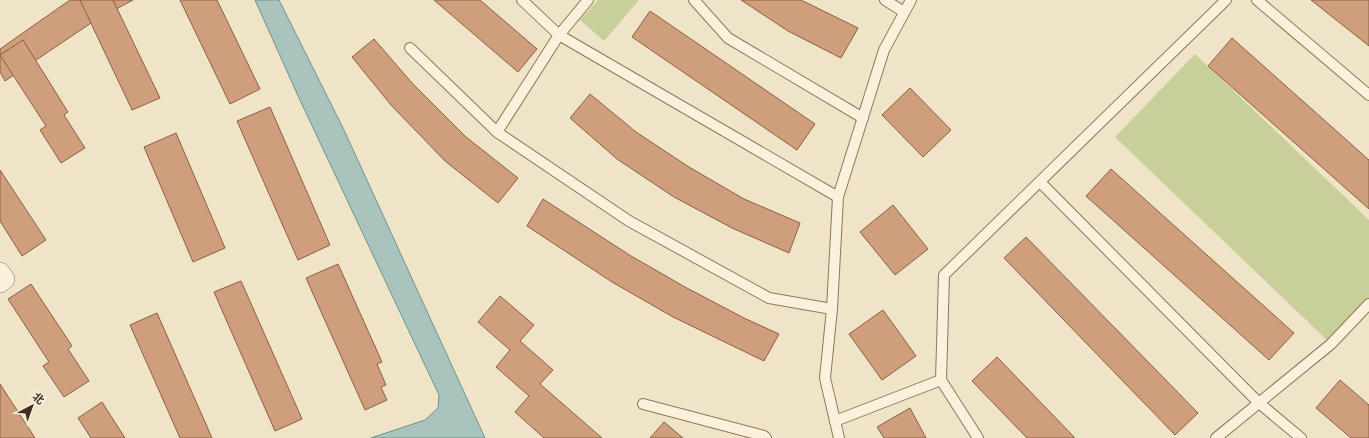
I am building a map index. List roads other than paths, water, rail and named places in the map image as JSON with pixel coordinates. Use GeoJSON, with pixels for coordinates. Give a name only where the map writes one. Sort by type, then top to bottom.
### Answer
{"type":"FeatureCollection","features":[{"type":"Feature","properties":{"kind":"street"},"geometry":{"type":"LineString","coordinates":[[0,272],[5,280],[0,283]]}},
{"type":"Feature","properties":{"kind":"lane"},"geometry":{"type":"LineString","coordinates":[[522,0],[560,35],[838,197]]}},
{"type":"Feature","properties":{"kind":"lane"},"geometry":{"type":"LineString","coordinates":[[497,132],[560,35],[588,0]]}},
{"type":"Feature","properties":{"kind":"lane"},"geometry":{"type":"LineString","coordinates":[[694,0],[728,38],[862,118]]}},
{"type":"Feature","properties":{"kind":"lane"},"geometry":{"type":"LineString","coordinates":[[885,0],[904,12]]}},
{"type":"Feature","properties":{"kind":"lane"},"geometry":{"type":"LineString","coordinates":[[839,438],[825,378],[832,309],[838,197],[884,50],[911,0]]}},
{"type":"Feature","properties":{"kind":"lane"},"geometry":{"type":"LineString","coordinates":[[978,438],[941,380],[944,275],[1226,0]]}},
{"type":"Feature","properties":{"kind":"lane"},"geometry":{"type":"LineString","coordinates":[[1257,0],[1369,95]]}},
{"type":"Feature","properties":{"kind":"lane"},"geometry":{"type":"LineString","coordinates":[[410,48],[497,132],[629,221],[769,298],[832,309]]}},
{"type":"Feature","properties":{"kind":"lane"},"geometry":{"type":"LineString","coordinates":[[1040,182],[1259,403],[1301,438]]}},
{"type":"Feature","properties":{"kind":"lane"},"geometry":{"type":"LineString","coordinates":[[1216,438],[1331,344],[1369,304]]}},
{"type":"Feature","properties":{"kind":"lane"},"geometry":{"type":"LineString","coordinates":[[835,421],[941,380]]}},
{"type":"Feature","properties":{"kind":"lane"},"geometry":{"type":"LineString","coordinates":[[643,404],[764,436],[766,438]]}},
{"type":"Feature","properties":{"kind":"water"},"geometry":{"type":"Polygon","coordinates":[[[255,0],[279,0],[344,130],[485,438],[371,438],[425,420],[438,408],[439,395],[299,98],[255,0]]]}}]}
